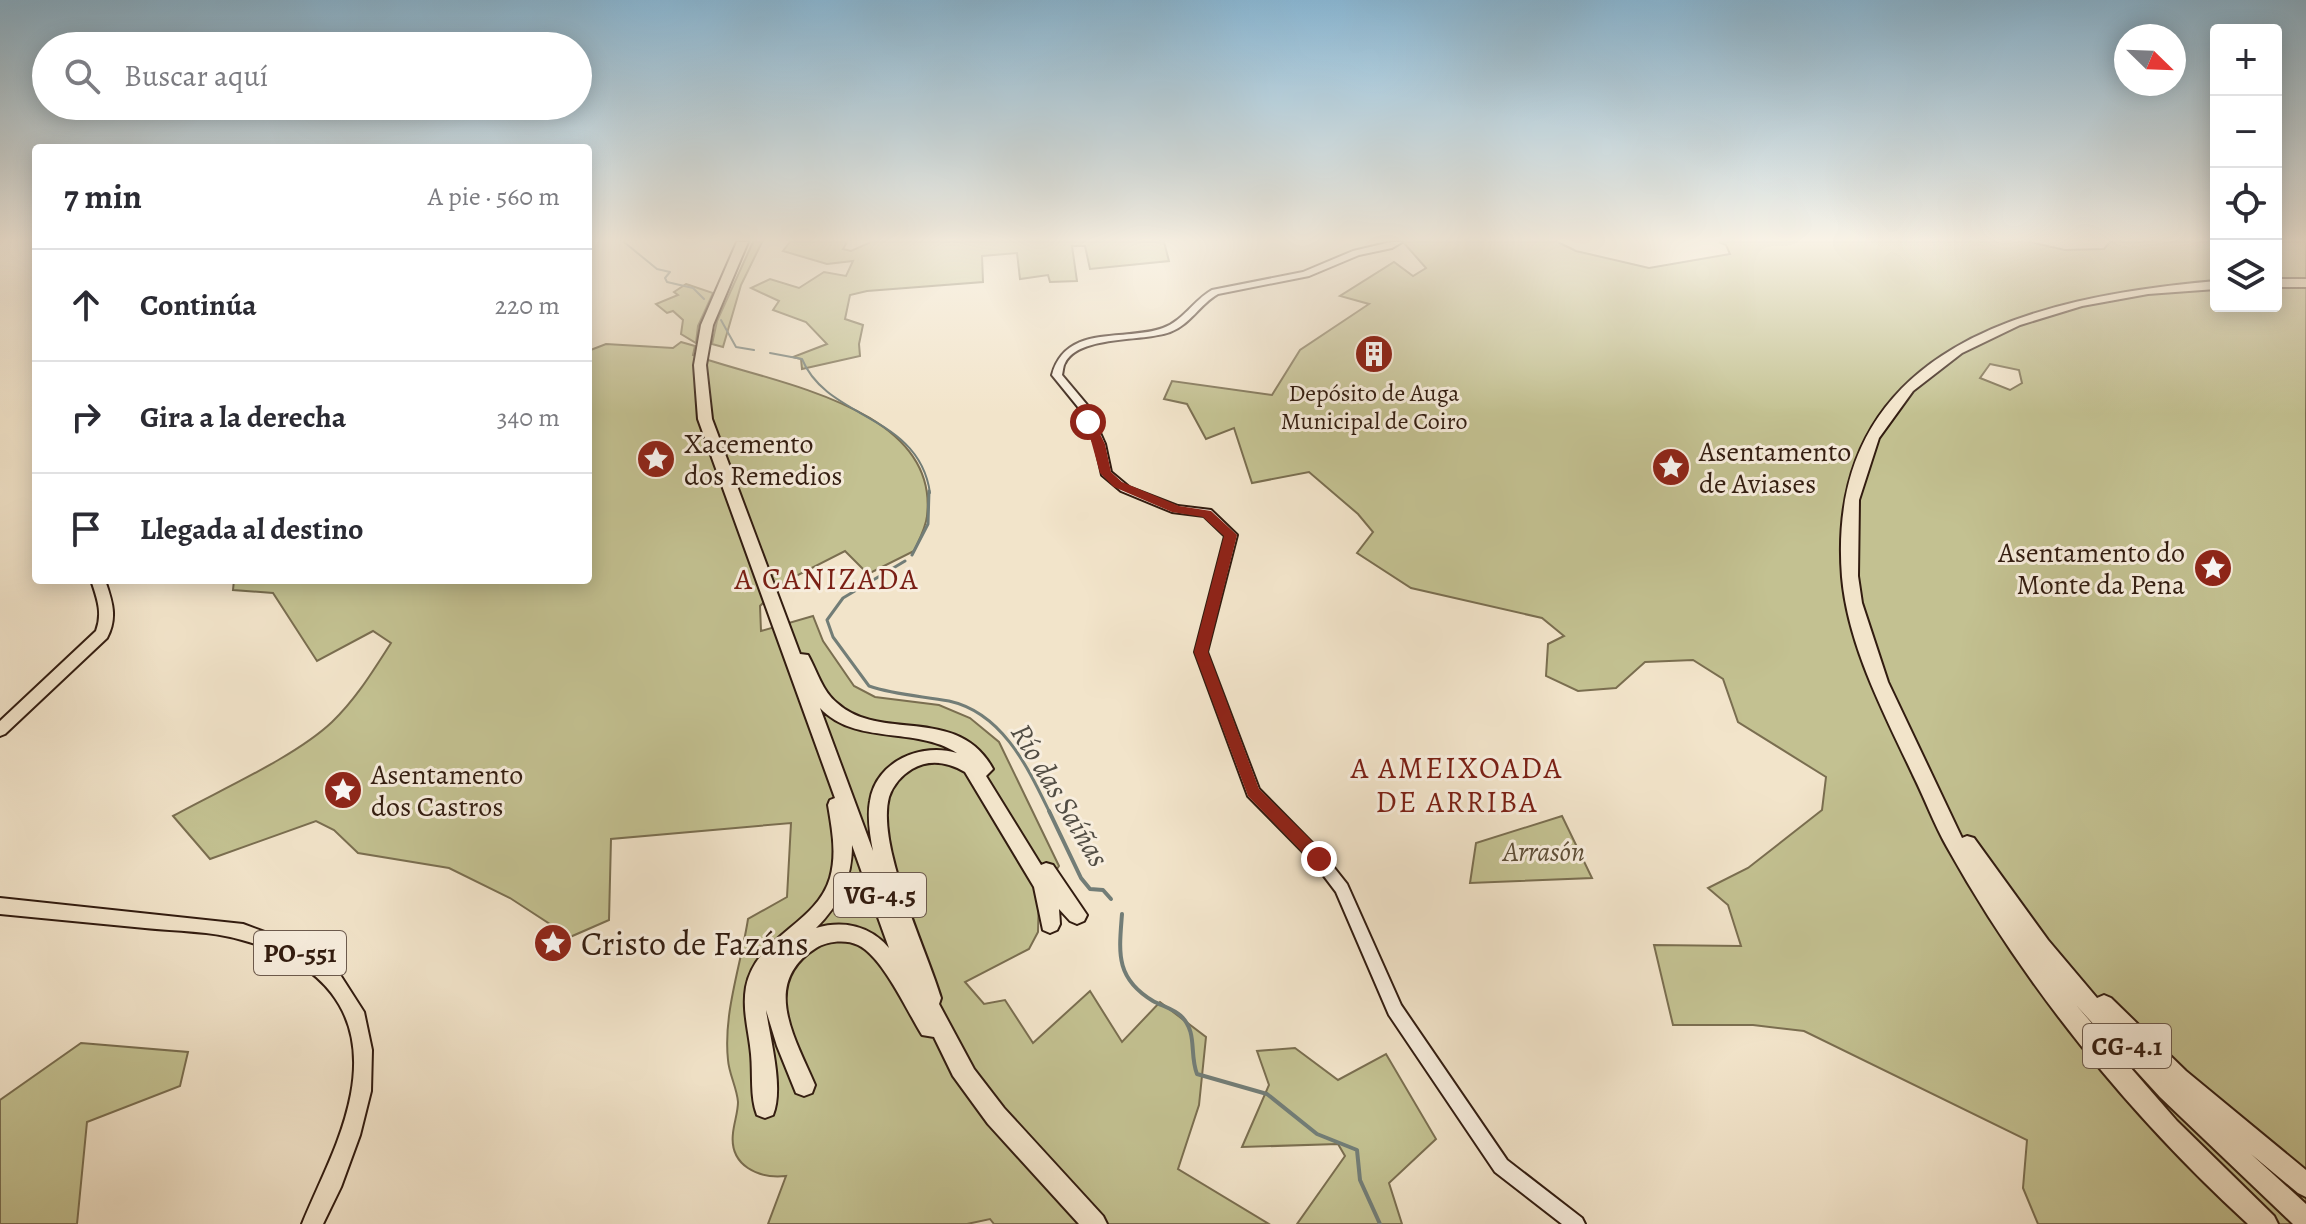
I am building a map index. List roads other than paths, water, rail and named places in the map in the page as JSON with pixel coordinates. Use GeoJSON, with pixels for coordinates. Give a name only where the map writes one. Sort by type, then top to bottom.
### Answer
{"type":"FeatureCollection","features":[{"type":"Feature","properties":{"kind":"highway","name":"VG-4.5"},"geometry":{"type":"LineString","coordinates":[[718,299],[707,325],[700,365],[705,419],[905,963],[966,1075],[1034,1160],[1095,1224]]}},
{"type":"Feature","properties":{"kind":"highway","name":"CG-4.1"},"geometry":{"type":"LineString","coordinates":[[2096,299],[2020,319],[1949,353],[1918,377],[1890,407],[1868,446],[1854,488],[1848,537],[1851,578],[1863,635],[1888,705],[1924,779],[2012,911],[2145,1066],[2245,1165],[2306,1220]]}},
{"type":"Feature","properties":{"kind":"highway"},"geometry":{"type":"LineString","coordinates":[[775,610],[817,691],[832,709],[865,725],[940,734],[959,743],[978,759],[1063,899],[1077,915]]}},
{"type":"Feature","properties":{"kind":"highway"},"geometry":{"type":"LineString","coordinates":[[765,1107],[762,1049],[755,1006],[758,979],[773,954],[821,911],[843,869],[844,835],[827,756]]}},
{"type":"Feature","properties":{"kind":"highway"},"geometry":{"type":"LineString","coordinates":[[940,1030],[883,848],[879,801],[883,788],[899,768],[910,762],[937,756],[951,756],[971,767],[1043,885],[1049,904],[1050,924]]}},
{"type":"Feature","properties":{"kind":"highway"},"geometry":{"type":"LineString","coordinates":[[1924,779],[1965,861],[2072,1018],[2155,1116],[2266,1224]]}},
{"type":"Feature","properties":{"kind":"highway"},"geometry":{"type":"LineString","coordinates":[[1971,851],[2085,986],[2178,1079],[2306,1185]]}},
{"type":"Feature","properties":{"kind":"highway"},"geometry":{"type":"LineString","coordinates":[[804,1085],[776,1013],[774,989],[779,968],[799,946],[822,934],[845,933],[865,939],[881,951],[911,1002],[966,1075]]}},
{"type":"Feature","properties":{"kind":"main road"},"geometry":{"type":"LineString","coordinates":[[0,730],[102,634],[109,610],[99,584]]}},
{"type":"Feature","properties":{"kind":"main road","name":"PO-551"},"geometry":{"type":"LineString","coordinates":[[0,906],[241,931],[283,945],[321,966],[349,1001],[358,1022],[364,1060],[354,1130],[312,1224]]}},
{"type":"Feature","properties":{"kind":"street"},"geometry":{"type":"LineString","coordinates":[[1206,299],[1187,320],[1170,329],[1152,335],[1091,340],[1079,345],[1057,367],[1057,375],[1083,406],[1100,444],[1106,473],[1118,484],[1138,494],[1176,509],[1207,513],[1231,535],[1201,652],[1253,792],[1319,859],[1342,888],[1395,1010],[1501,1166],[1576,1224]]}},
{"type":"Feature","properties":{"kind":"waterway","name":"Río das Saíñas"},"geometry":{"type":"LineString","coordinates":[[721,320],[736,347],[754,350]]}},
{"type":"Feature","properties":{"kind":"waterway","name":"Río das Saíñas"},"geometry":{"type":"LineString","coordinates":[[770,353],[802,359],[814,379],[831,395],[891,432],[909,447],[922,467],[930,493]]}},
{"type":"Feature","properties":{"kind":"waterway","name":"Río das Saíñas"},"geometry":{"type":"LineString","coordinates":[[912,555],[928,524],[929,491]]}},
{"type":"Feature","properties":{"kind":"waterway","name":"Río das Saíñas"},"geometry":{"type":"LineString","coordinates":[[905,561],[843,598],[827,620],[833,637],[869,686],[949,701],[968,707],[984,717],[1012,745],[1050,813]]}},
{"type":"Feature","properties":{"kind":"waterway","name":"Río das Saíñas"},"geometry":{"type":"LineString","coordinates":[[1049,811],[1081,878],[1090,889],[1103,890],[1111,899]]}},
{"type":"Feature","properties":{"kind":"waterway","name":"Río das Saíñas"},"geometry":{"type":"LineString","coordinates":[[1122,914],[1120,953],[1126,974],[1141,992],[1175,1011],[1186,1022],[1190,1029],[1197,1074],[1267,1094],[1317,1134],[1357,1150],[1360,1180],[1380,1224]]}},
{"type":"Feature","properties":{"kind":"place","name":"Depósito de Auga Municipal de Coiro"},"geometry":{"type":"Point","coordinates":[1374,354]}},
{"type":"Feature","properties":{"kind":"place","name":"Xacemento dos Remedios"},"geometry":{"type":"Point","coordinates":[656,459]}},
{"type":"Feature","properties":{"kind":"place","name":"Asentamento de Aviases"},"geometry":{"type":"Point","coordinates":[1671,467]}},
{"type":"Feature","properties":{"kind":"place","name":"Asentamento do Monte da Pena"},"geometry":{"type":"Point","coordinates":[2213,568]}},
{"type":"Feature","properties":{"kind":"place","name":"Asentamento dos Castros"},"geometry":{"type":"Point","coordinates":[343,790]}},
{"type":"Feature","properties":{"kind":"place","name":"Cristo de Fazáns"},"geometry":{"type":"Point","coordinates":[553,943]}},
{"type":"Feature","properties":{"kind":"district","name":"A CANIZADA"},"geometry":{"type":"Point","coordinates":[827,579]}},
{"type":"Feature","properties":{"kind":"district","name":"A AMEIXOADA DE ARRIBA"},"geometry":{"type":"Point","coordinates":[1457,785]}},
{"type":"Feature","properties":{"kind":"park label","name":"Arrasón"},"geometry":{"type":"Point","coordinates":[1544,851]}}]}
